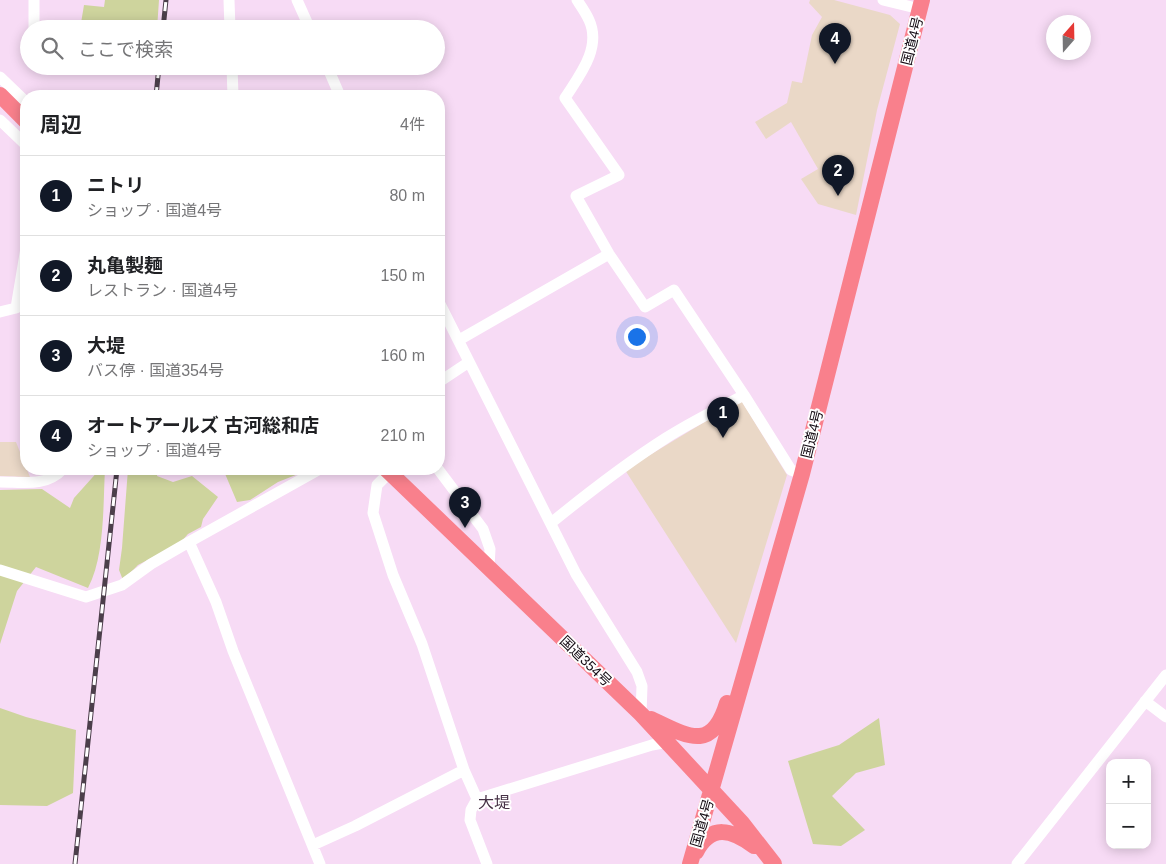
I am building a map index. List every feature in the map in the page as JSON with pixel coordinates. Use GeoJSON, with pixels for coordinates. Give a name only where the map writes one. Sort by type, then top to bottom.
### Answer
{"type":"FeatureCollection","features":[{"type":"Feature","properties":{"kind":"highway","name":"国道4号"},"geometry":{"type":"LineString","coordinates":[[690,864],[802,474],[921,5]]}},
{"type":"Feature","properties":{"kind":"highway"},"geometry":{"type":"LineString","coordinates":[[0,95],[20,115]]}},
{"type":"Feature","properties":{"kind":"highway","name":"国道354号"},"geometry":{"type":"LineString","coordinates":[[393,475],[668,742],[771,860]]}},
{"type":"Feature","properties":{"kind":"highway"},"geometry":{"type":"LineString","coordinates":[[640,714],[684,734],[700,737],[707,735],[719,724],[734,680],[749,661]]}},
{"type":"Feature","properties":{"kind":"highway"},"geometry":{"type":"LineString","coordinates":[[690,864],[705,840],[711,834],[718,832],[736,834],[771,860]]}},
{"type":"Feature","properties":{"kind":"street"},"geometry":{"type":"LineString","coordinates":[[34,0],[34,20]]}},
{"type":"Feature","properties":{"kind":"street"},"geometry":{"type":"LineString","coordinates":[[229,0],[230,20]]}},
{"type":"Feature","properties":{"kind":"street"},"geometry":{"type":"LineString","coordinates":[[297,0],[306,20]]}},
{"type":"Feature","properties":{"kind":"street"},"geometry":{"type":"LineString","coordinates":[[577,0],[590,21],[594,37],[591,51],[582,71],[565,98],[619,175],[576,196],[609,254],[645,307],[674,290],[791,470],[802,474]]}},
{"type":"Feature","properties":{"kind":"street"},"geometry":{"type":"LineString","coordinates":[[883,0],[921,5]]}},
{"type":"Feature","properties":{"kind":"street"},"geometry":{"type":"LineString","coordinates":[[232,75],[233,90]]}},
{"type":"Feature","properties":{"kind":"street"},"geometry":{"type":"LineString","coordinates":[[331,75],[337,90]]}},
{"type":"Feature","properties":{"kind":"street"},"geometry":{"type":"LineString","coordinates":[[0,77],[20,96]]}},
{"type":"Feature","properties":{"kind":"street"},"geometry":{"type":"LineString","coordinates":[[0,120],[20,139]]}},
{"type":"Feature","properties":{"kind":"street"},"geometry":{"type":"LineString","coordinates":[[459,340],[609,254]]}},
{"type":"Feature","properties":{"kind":"street"},"geometry":{"type":"LineString","coordinates":[[0,312],[16,308],[20,284]]}},
{"type":"Feature","properties":{"kind":"street"},"geometry":{"type":"LineString","coordinates":[[445,313],[576,574],[637,672],[642,686],[640,714]]}},
{"type":"Feature","properties":{"kind":"street"},"geometry":{"type":"LineString","coordinates":[[445,378],[469,362]]}},
{"type":"Feature","properties":{"kind":"street"},"geometry":{"type":"LineString","coordinates":[[551,523],[597,485],[629,462],[668,437],[744,395]]}},
{"type":"Feature","properties":{"kind":"street"},"geometry":{"type":"LineString","coordinates":[[0,482],[45,481],[58,475]]}},
{"type":"Feature","properties":{"kind":"street"},"geometry":{"type":"LineString","coordinates":[[0,570],[86,597],[122,585],[151,564],[309,475]]}},
{"type":"Feature","properties":{"kind":"street"},"geometry":{"type":"LineString","coordinates":[[384,475],[377,485],[373,513],[393,575],[422,644],[464,770],[477,799]]}},
{"type":"Feature","properties":{"kind":"street"},"geometry":{"type":"LineString","coordinates":[[442,475],[483,529],[490,549],[489,567]]}},
{"type":"Feature","properties":{"kind":"street"},"geometry":{"type":"LineString","coordinates":[[190,542],[216,602],[233,651],[320,864]]}},
{"type":"Feature","properties":{"kind":"street"},"geometry":{"type":"LineString","coordinates":[[1017,864],[1166,676]]}},
{"type":"Feature","properties":{"kind":"street"},"geometry":{"type":"LineString","coordinates":[[1145,701],[1166,718]]}},
{"type":"Feature","properties":{"kind":"street"},"geometry":{"type":"LineString","coordinates":[[487,864],[470,820],[471,810],[477,799],[652,745],[668,742]]}},
{"type":"Feature","properties":{"kind":"street"},"geometry":{"type":"LineString","coordinates":[[313,846],[464,770]]}},
{"type":"Feature","properties":{"kind":"shaded area"},"geometry":{"type":"Polygon","coordinates":[[[810,0],[834,0],[890,15],[900,24],[877,110],[856,215],[818,204],[801,179],[818,169],[791,122],[766,139],[755,122],[787,103],[792,81],[802,83],[812,35],[822,17],[809,3],[810,0]]]}},
{"type":"Feature","properties":{"kind":"shaded area"},"geometry":{"type":"Polygon","coordinates":[[[741,400],[787,475],[736,643],[625,470],[741,400]]]}},
{"type":"Feature","properties":{"kind":"shaded area"},"geometry":{"type":"Polygon","coordinates":[[[0,442],[16,442],[20,452],[20,475],[29,475],[30,477],[0,476],[0,442]]]}},
{"type":"Feature","properties":{"kind":"green space"},"geometry":{"type":"Polygon","coordinates":[[[105,0],[159,0],[158,20],[82,20],[84,5],[104,7],[105,0]]]}},
{"type":"Feature","properties":{"kind":"green space"},"geometry":{"type":"Polygon","coordinates":[[[95,475],[105,475],[102,530],[98,561],[88,588],[36,567],[17,591],[0,644],[0,490],[42,489],[70,508],[74,498],[95,475]]]}},
{"type":"Feature","properties":{"kind":"green space"},"geometry":{"type":"Polygon","coordinates":[[[128,475],[157,475],[173,482],[192,476],[218,497],[203,519],[201,527],[188,534],[180,543],[138,565],[123,580],[119,570],[128,475]]]}},
{"type":"Feature","properties":{"kind":"green space"},"geometry":{"type":"Polygon","coordinates":[[[226,475],[296,475],[278,482],[250,500],[237,502],[226,475]]]}},
{"type":"Feature","properties":{"kind":"green space"},"geometry":{"type":"Polygon","coordinates":[[[0,708],[76,730],[73,793],[47,806],[0,805],[0,708]]]}},
{"type":"Feature","properties":{"kind":"green space"},"geometry":{"type":"Polygon","coordinates":[[[879,718],[885,765],[856,773],[832,796],[865,830],[841,846],[813,844],[788,761],[839,745],[879,718]]]}},
{"type":"Feature","properties":{"kind":"railway"},"geometry":{"type":"LineString","coordinates":[[164,20],[166,0]]}},
{"type":"Feature","properties":{"kind":"railway"},"geometry":{"type":"LineString","coordinates":[[157,90],[158,75]]}},
{"type":"Feature","properties":{"kind":"railway"},"geometry":{"type":"LineString","coordinates":[[75,864],[116,475]]}},
{"type":"Feature","properties":{"kind":"place","name":"オートアールズ 古河総和店"},"geometry":{"type":"Point","coordinates":[835,64]}},
{"type":"Feature","properties":{"kind":"place","name":"丸亀製麺"},"geometry":{"type":"Point","coordinates":[838,196]}},
{"type":"Feature","properties":{"kind":"place","name":"ニトリ"},"geometry":{"type":"Point","coordinates":[723,438]}},
{"type":"Feature","properties":{"kind":"place","name":"大堤"},"geometry":{"type":"Point","coordinates":[465,528]}},
{"type":"Feature","properties":{"kind":"district","name":"大堤"},"geometry":{"type":"Point","coordinates":[494,802]}}]}
